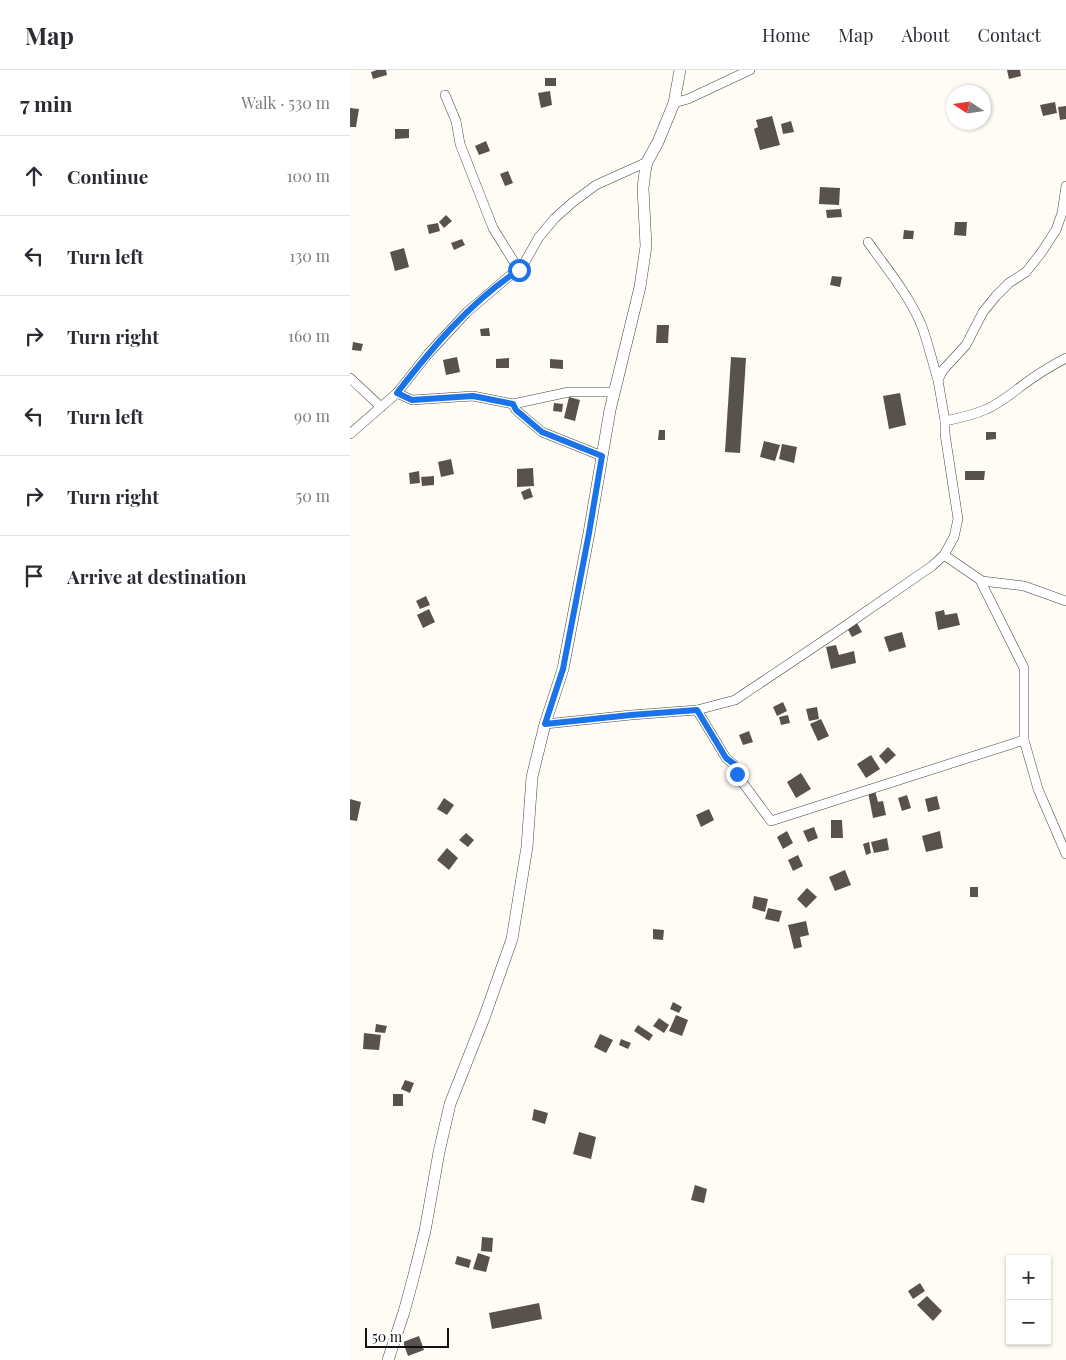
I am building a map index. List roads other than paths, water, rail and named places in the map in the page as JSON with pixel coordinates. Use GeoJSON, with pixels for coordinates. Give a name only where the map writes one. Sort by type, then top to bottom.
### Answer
{"type":"FeatureCollection","features":[{"type":"Feature","properties":{"kind":"street"},"geometry":{"type":"LineString","coordinates":[[388,1360],[404,1312],[425,1231],[439,1152],[450,1104],[484,1018],[512,939],[527,847],[532,777],[545,724],[563,669],[610,410],[640,287],[646,246],[642,188],[647,162],[658,142],[674,103],[680,70]]}},
{"type":"Feature","properties":{"kind":"street"},"geometry":{"type":"LineString","coordinates":[[674,103],[750,70]]}},
{"type":"Feature","properties":{"kind":"street"},"geometry":{"type":"LineString","coordinates":[[445,95],[456,121],[460,144],[493,228],[519,270]]}},
{"type":"Feature","properties":{"kind":"street"},"geometry":{"type":"LineString","coordinates":[[350,434],[397,393],[428,354],[468,312],[519,270],[526,262],[539,237],[555,218],[596,185],[647,162]]}},
{"type":"Feature","properties":{"kind":"street"},"geometry":{"type":"LineString","coordinates":[[938,380],[943,370],[966,345],[983,312],[996,296],[1026,272],[1041,253],[1060,222],[1066,186]]}},
{"type":"Feature","properties":{"kind":"street"},"geometry":{"type":"LineString","coordinates":[[545,724],[697,710],[735,700],[932,566],[944,554],[954,537],[958,519],[938,380],[920,323],[905,294],[868,242]]}},
{"type":"Feature","properties":{"kind":"street"},"geometry":{"type":"LineString","coordinates":[[945,421],[967,417],[988,409],[1050,366],[1066,358]]}},
{"type":"Feature","properties":{"kind":"street"},"geometry":{"type":"LineString","coordinates":[[350,378],[381,407]]}},
{"type":"Feature","properties":{"kind":"street"},"geometry":{"type":"LineString","coordinates":[[397,393],[412,400],[473,396],[513,404],[569,392],[614,392]]}},
{"type":"Feature","properties":{"kind":"street"},"geometry":{"type":"LineString","coordinates":[[513,404],[516,410],[542,432],[602,456]]}},
{"type":"Feature","properties":{"kind":"street"},"geometry":{"type":"LineString","coordinates":[[944,554],[980,580],[1024,586],[1066,601]]}},
{"type":"Feature","properties":{"kind":"street"},"geometry":{"type":"LineString","coordinates":[[980,580],[1024,668],[1024,740],[1038,789],[1066,854]]}},
{"type":"Feature","properties":{"kind":"street"},"geometry":{"type":"LineString","coordinates":[[697,710],[726,758],[734,764],[737,774],[771,821],[1024,740]]}}]}
